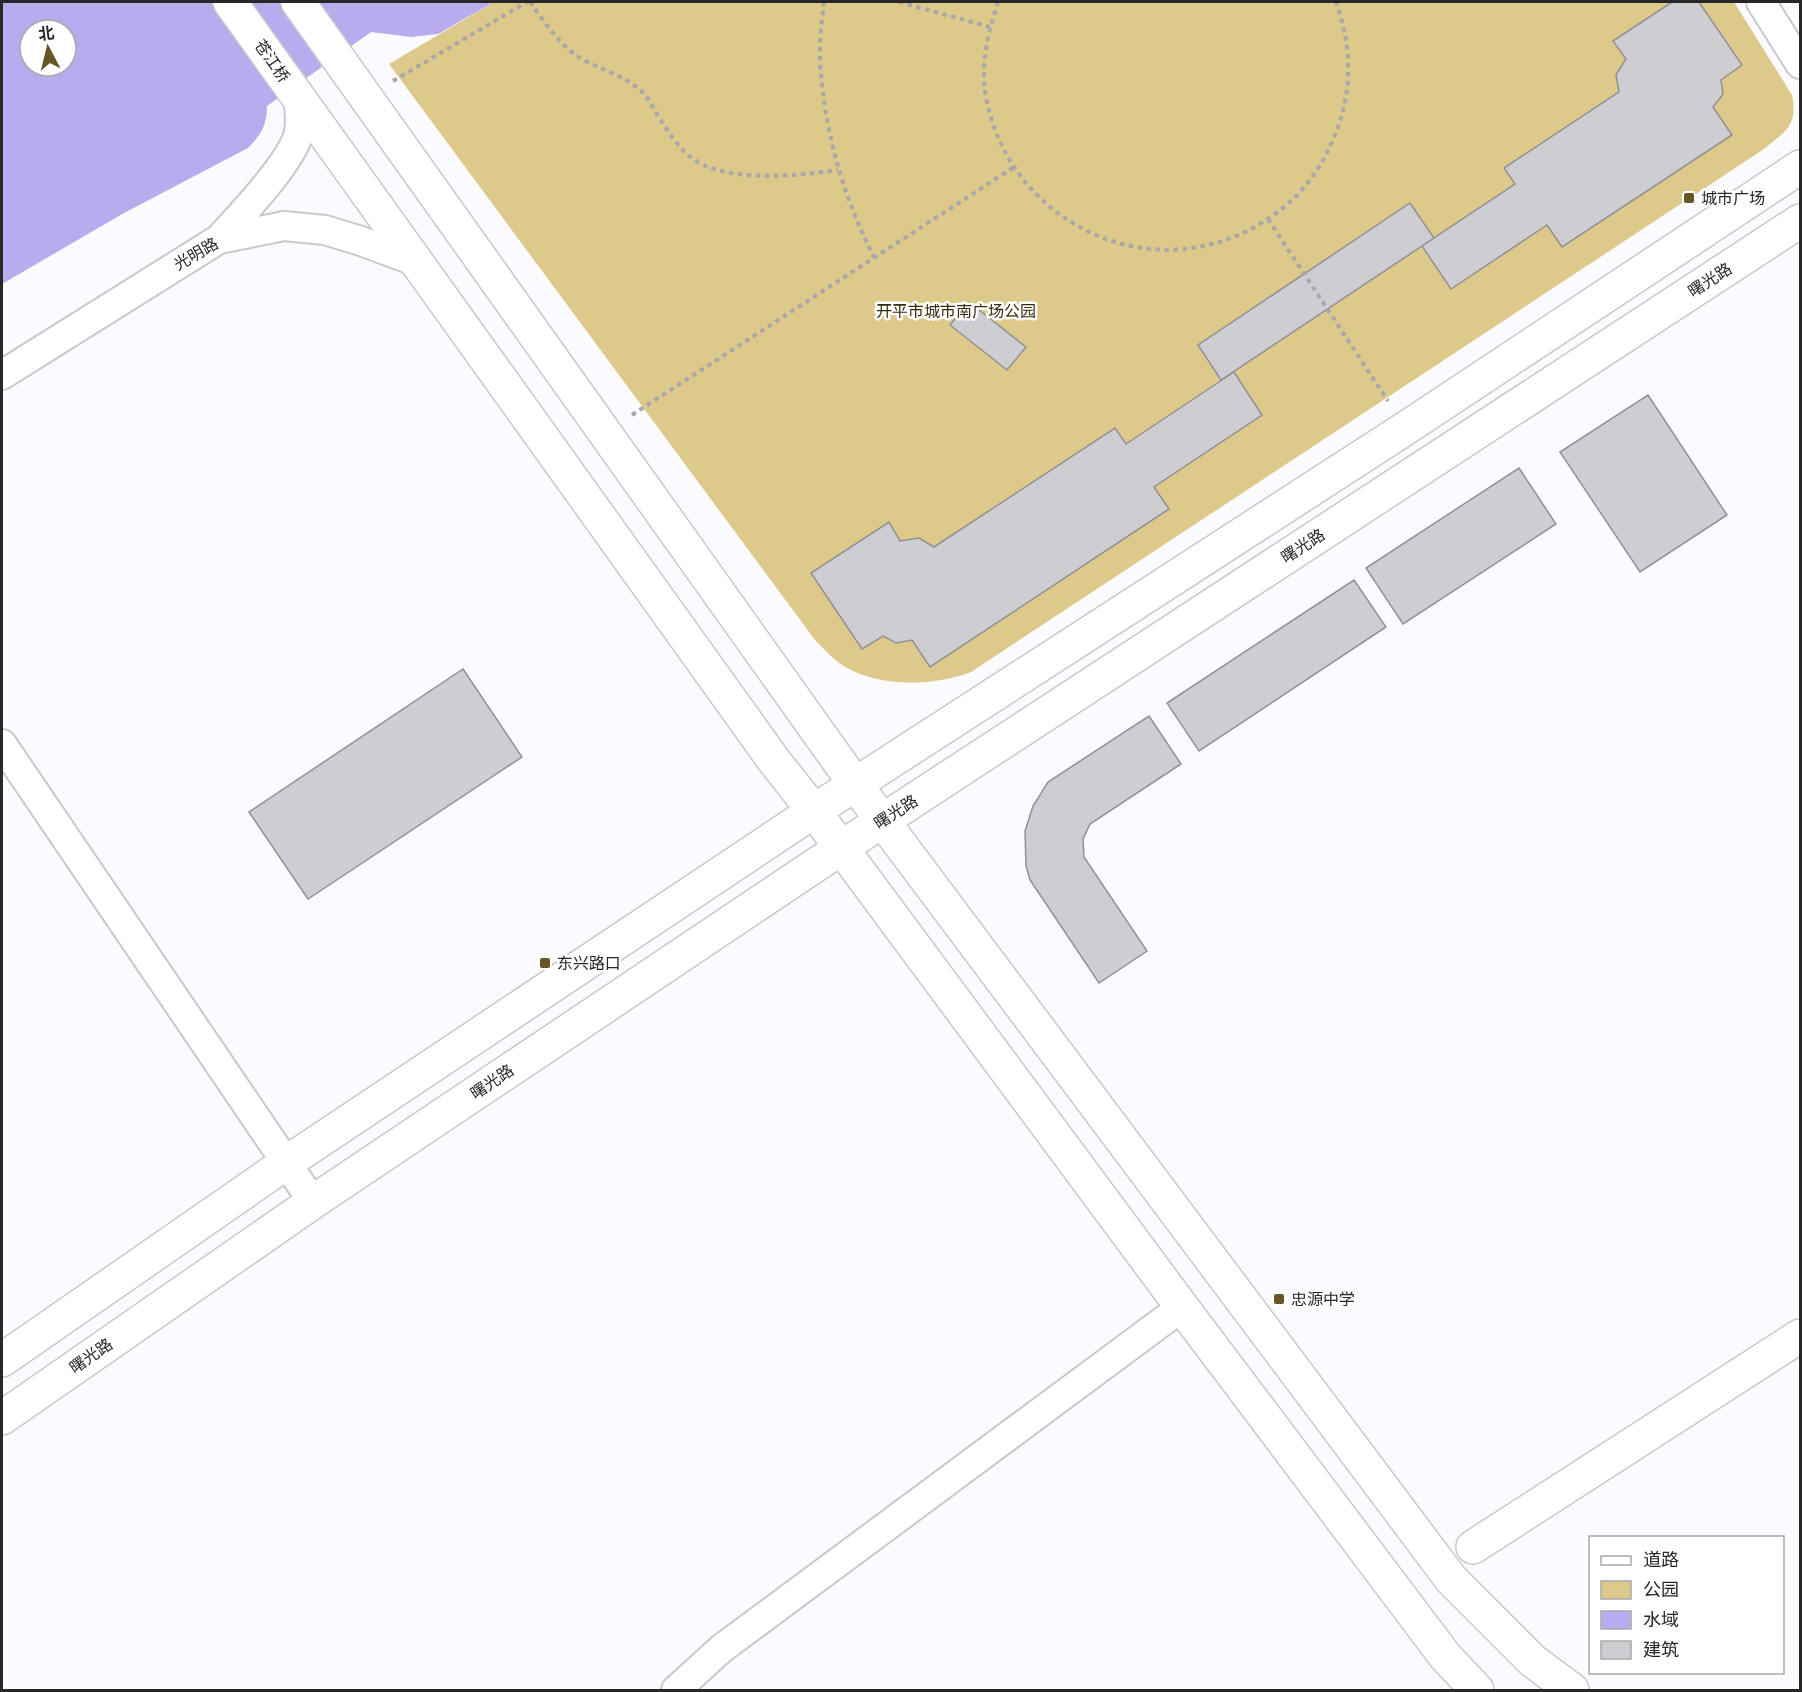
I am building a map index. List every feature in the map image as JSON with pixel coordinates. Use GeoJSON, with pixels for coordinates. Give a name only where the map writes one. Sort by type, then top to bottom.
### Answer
{"type":"FeatureCollection","features":[{"type":"Feature","properties":{"kind":"street","name":"苍江桥"},"geometry":{"type":"LineString","coordinates":[[230,2],[775,762],[814,811],[1182,1307],[1445,1656],[1477,1690]]}},
{"type":"Feature","properties":{"kind":"street"},"geometry":{"type":"LineString","coordinates":[[298,2],[855,784],[1451,1579],[1533,1661],[1572,1690]]}},
{"type":"Feature","properties":{"kind":"street"},"geometry":{"type":"LineString","coordinates":[[1761,2],[1800,64]]}},
{"type":"Feature","properties":{"kind":"street"},"geometry":{"type":"LineString","coordinates":[[219,239],[256,198],[289,154],[307,110]]}},
{"type":"Feature","properties":{"kind":"street"},"geometry":{"type":"LineString","coordinates":[[2,1360],[286,1163],[814,811],[1406,428],[1800,167]]}},
{"type":"Feature","properties":{"kind":"street","name":"曙光路"},"geometry":{"type":"LineString","coordinates":[[2,1418],[313,1202],[883,821],[1800,221]]}},
{"type":"Feature","properties":{"kind":"street","name":"光明路"},"geometry":{"type":"LineString","coordinates":[[2,375],[219,239],[284,226],[325,230],[415,261]]}},
{"type":"Feature","properties":{"kind":"street"},"geometry":{"type":"LineString","coordinates":[[2,744],[313,1202]]}},
{"type":"Feature","properties":{"kind":"street"},"geometry":{"type":"LineString","coordinates":[[676,1690],[721,1649],[1182,1307]]}},
{"type":"Feature","properties":{"kind":"street"},"geometry":{"type":"LineString","coordinates":[[1473,1547],[1800,1336]]}},
{"type":"Feature","properties":{"kind":"path"},"geometry":{"type":"LineString","coordinates":[[365,93],[528,2],[552,32],[574,54],[641,90],[679,146],[689,158],[700,165],[737,173],[773,177],[838,170]]}},
{"type":"Feature","properties":{"kind":"path"},"geometry":{"type":"LineString","coordinates":[[824,2],[820,59],[826,117],[838,170],[854,215],[874,258]]}},
{"type":"Feature","properties":{"kind":"path"},"geometry":{"type":"LineString","coordinates":[[899,2],[990,27]]}},
{"type":"Feature","properties":{"kind":"path"},"geometry":{"type":"LineString","coordinates":[[998,2],[990,27],[985,59],[985,89],[991,119],[1002,148],[1014,167],[1037,196],[1060,216],[1086,230],[1114,243],[1174,250],[1204,246],[1233,238],[1268,219],[1284,208],[1305,187],[1323,163],[1345,108],[1349,49],[1336,2]]}},
{"type":"Feature","properties":{"kind":"path"},"geometry":{"type":"LineString","coordinates":[[606,432],[1014,167]]}},
{"type":"Feature","properties":{"kind":"path"},"geometry":{"type":"LineString","coordinates":[[1268,219],[1406,428]]}},
{"type":"Feature","properties":{"kind":"green space","name":"开平市城市南广场公园"},"geometry":{"type":"Polygon","coordinates":[[[494,2],[1734,2],[1792,95],[1793,114],[1789,126],[1764,149],[971,672],[921,682],[886,681],[854,671],[839,663],[815,640],[389,64],[494,2]]]}},
{"type":"Feature","properties":{"kind":"water"},"geometry":{"type":"Polygon","coordinates":[[[2,2],[494,2],[438,34],[411,37],[371,32],[267,106],[262,129],[248,148],[124,213],[2,284],[2,2]]]}},
{"type":"Feature","properties":{"kind":"building"},"geometry":{"type":"Polygon","coordinates":[[[1672,2],[1699,2],[1742,65],[1721,80],[1723,94],[1713,107],[1732,135],[1562,247],[1547,225],[1451,289],[1422,246],[1515,184],[1504,168],[1619,92],[1616,75],[1626,59],[1613,41],[1672,2]]]}},
{"type":"Feature","properties":{"kind":"building"},"geometry":{"type":"Polygon","coordinates":[[[1410,203],[1434,238],[1221,380],[1198,345],[1410,203]]]}},
{"type":"Feature","properties":{"kind":"building"},"geometry":{"type":"Polygon","coordinates":[[[969,302],[1026,347],[1007,370],[950,325],[969,302]]]}},
{"type":"Feature","properties":{"kind":"building"},"geometry":{"type":"Polygon","coordinates":[[[1234,372],[1262,415],[1154,487],[1169,509],[930,667],[912,640],[896,643],[883,636],[862,649],[811,573],[889,522],[900,541],[919,538],[934,547],[1115,428],[1126,444],[1234,372]]]}},
{"type":"Feature","properties":{"kind":"building"},"geometry":{"type":"Polygon","coordinates":[[[1648,395],[1727,515],[1640,572],[1560,452],[1648,395]]]}},
{"type":"Feature","properties":{"kind":"building"},"geometry":{"type":"Polygon","coordinates":[[[1519,468],[1556,524],[1403,624],[1366,568],[1519,468]]]}},
{"type":"Feature","properties":{"kind":"building"},"geometry":{"type":"Polygon","coordinates":[[[1354,580],[1386,627],[1199,751],[1167,703],[1354,580]]]}},
{"type":"Feature","properties":{"kind":"building"},"geometry":{"type":"Polygon","coordinates":[[[463,669],[522,757],[308,899],[249,812],[463,669]]]}},
{"type":"Feature","properties":{"kind":"building"},"geometry":{"type":"Polygon","coordinates":[[[1149,716],[1181,764],[1090,824],[1083,839],[1084,857],[1147,951],[1099,983],[1030,880],[1026,866],[1025,831],[1033,806],[1048,782],[1149,716]]]}},
{"type":"Feature","properties":{"kind":"place","name":"城市广场"},"geometry":{"type":"Point","coordinates":[1689,198]}},
{"type":"Feature","properties":{"kind":"place","name":"东兴路口"},"geometry":{"type":"Point","coordinates":[545,963]}},
{"type":"Feature","properties":{"kind":"place","name":"忠源中学"},"geometry":{"type":"Point","coordinates":[1279,1299]}}]}
